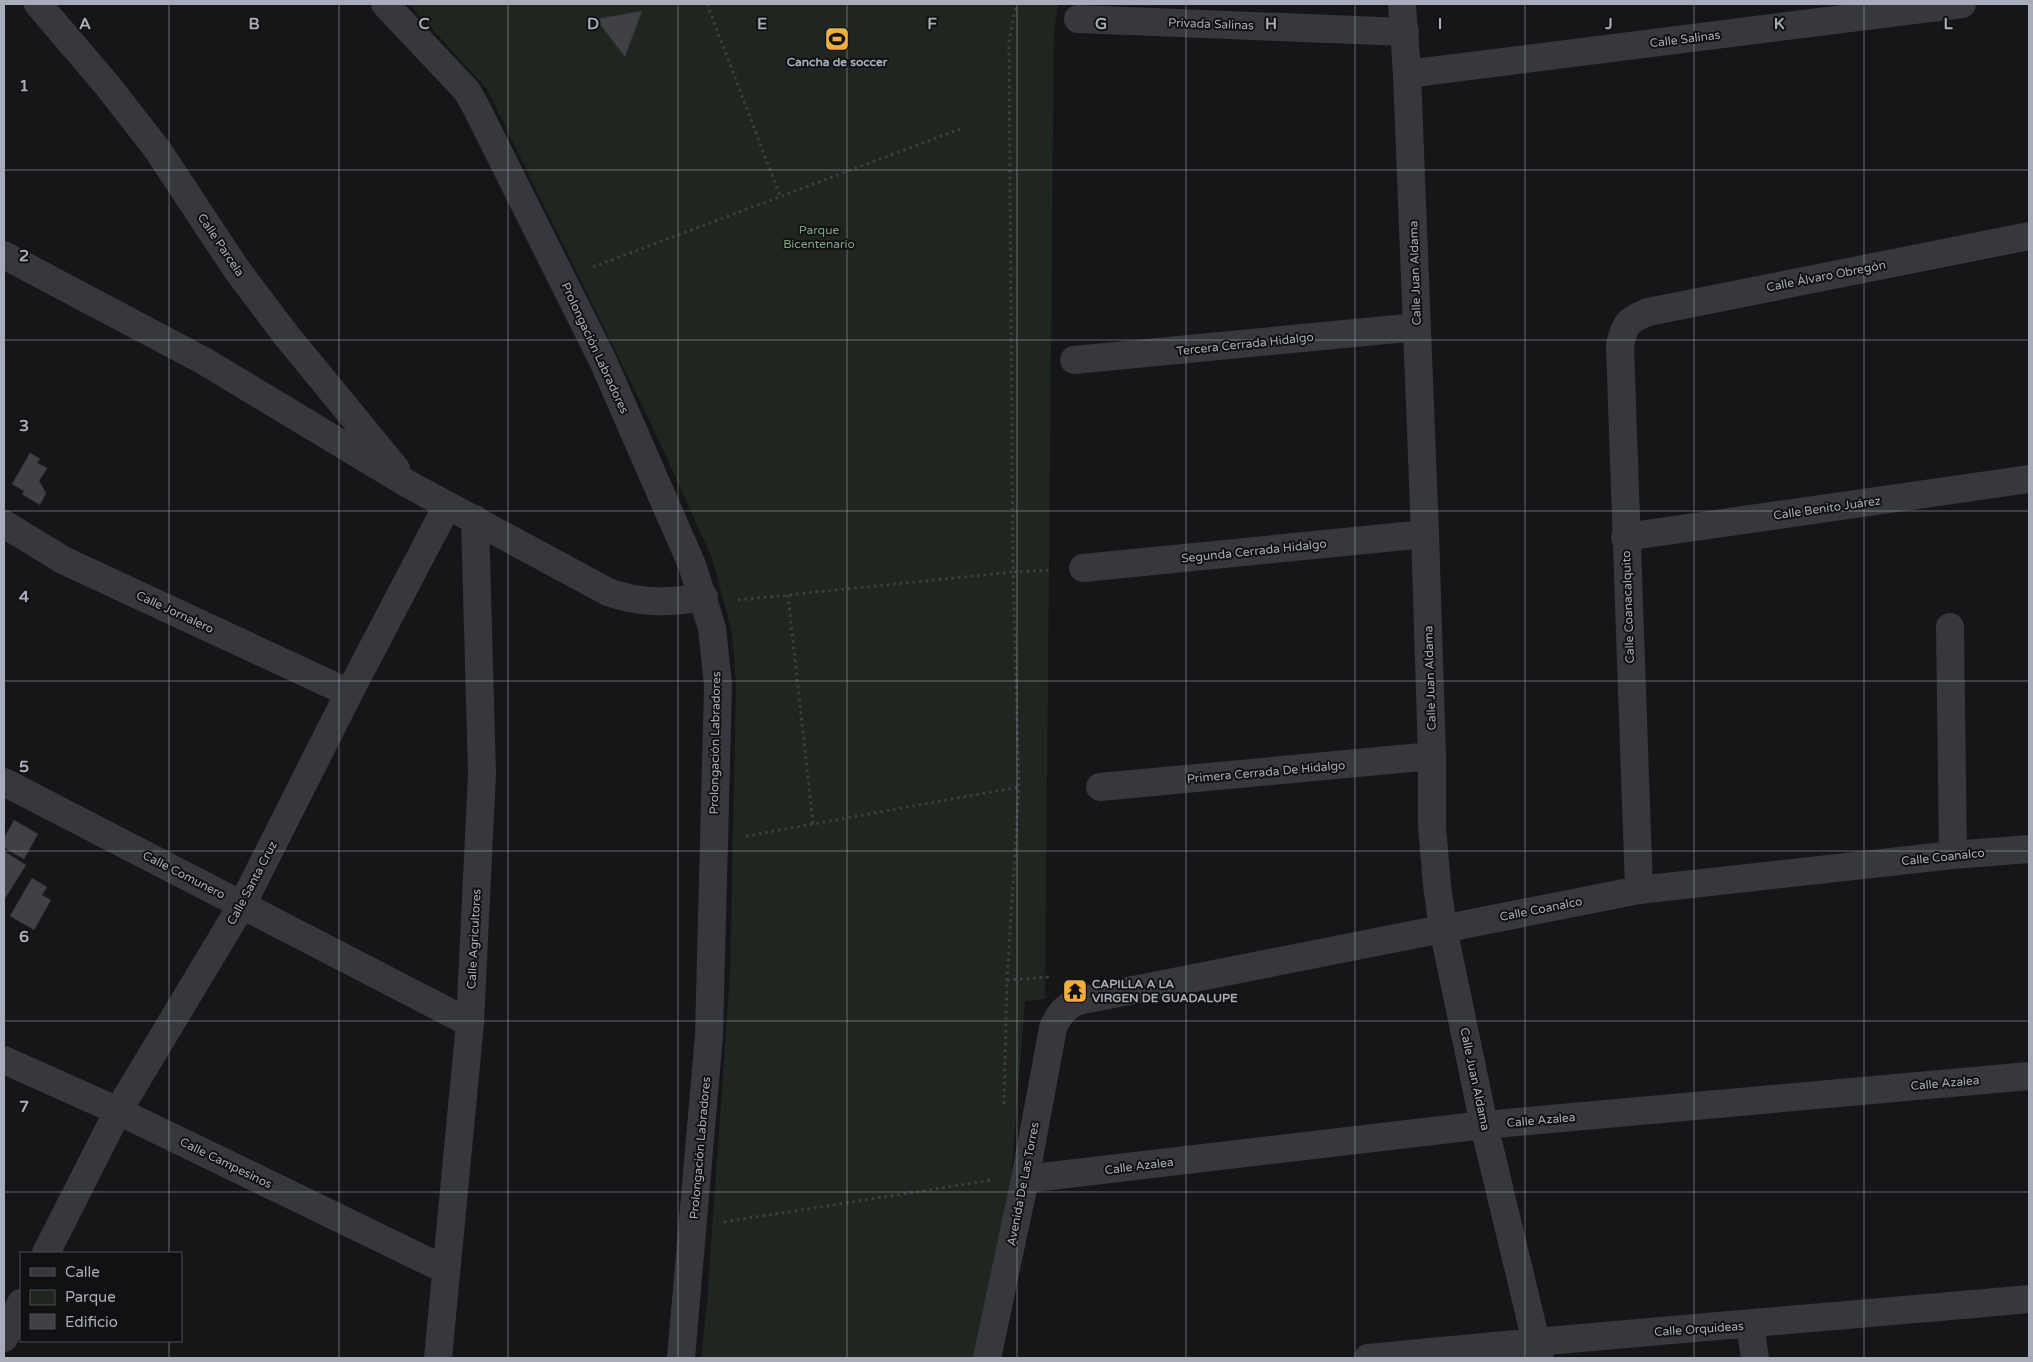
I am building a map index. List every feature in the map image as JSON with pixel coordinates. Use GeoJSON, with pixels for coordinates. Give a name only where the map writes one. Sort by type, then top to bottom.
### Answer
{"type":"FeatureCollection","features":[{"type":"Feature","properties":{"kind":"street","name":"Calle Parcela"},"geometry":{"type":"LineString","coordinates":[[38,4],[107,85],[157,149],[237,270],[281,328],[408,484]]}},
{"type":"Feature","properties":{"kind":"street","name":"Prolongación Labradores"},"geometry":{"type":"LineString","coordinates":[[385,4],[467,91],[476,106],[603,361],[692,565],[712,628],[718,685],[709,1036],[681,1358]]}},
{"type":"Feature","properties":{"kind":"street","name":"Calle Juan Aldama"},"geometry":{"type":"LineString","coordinates":[[1402,4],[1407,74],[1425,534],[1432,756],[1432,827],[1443,928],[1484,1125],[1538,1350]]}},
{"type":"Feature","properties":{"kind":"street","name":"Calle Salinas"},"geometry":{"type":"LineString","coordinates":[[1407,74],[1933,6],[1962,4]]}},
{"type":"Feature","properties":{"kind":"street","name":"Privada Salinas"},"geometry":{"type":"LineString","coordinates":[[1078,19],[1405,32]]}},
{"type":"Feature","properties":{"kind":"street","name":"Calle Álvaro Obregón"},"geometry":{"type":"LineString","coordinates":[[1626,324],[1633,318],[1648,312],[2029,236]]}},
{"type":"Feature","properties":{"kind":"street"},"geometry":{"type":"LineString","coordinates":[[4,255],[204,361],[408,484],[608,592],[626,598],[654,602],[676,602],[704,598]]}},
{"type":"Feature","properties":{"kind":"street","name":"Calle Coanacalquito"},"geometry":{"type":"LineString","coordinates":[[1626,324],[1620,346],[1625,537],[1639,890]]}},
{"type":"Feature","properties":{"kind":"street","name":"Tercera Cerrada Hidalgo"},"geometry":{"type":"LineString","coordinates":[[1074,360],[1417,327]]}},
{"type":"Feature","properties":{"kind":"street","name":"Calle Benito Juárez"},"geometry":{"type":"LineString","coordinates":[[1625,537],[2029,479]]}},
{"type":"Feature","properties":{"kind":"street","name":"Calle Santa Cruz"},"geometry":{"type":"LineString","coordinates":[[47,1252],[118,1111],[242,906],[349,693],[447,506]]}},
{"type":"Feature","properties":{"kind":"street","name":"Calle Agricultores"},"geometry":{"type":"LineString","coordinates":[[438,1358],[470,1023],[482,774],[475,519]]}},
{"type":"Feature","properties":{"kind":"street","name":"Calle Jornalero"},"geometry":{"type":"LineString","coordinates":[[4,524],[63,560],[349,693]]}},
{"type":"Feature","properties":{"kind":"street","name":"Segunda Cerrada Hidalgo"},"geometry":{"type":"LineString","coordinates":[[1083,568],[1425,534]]}},
{"type":"Feature","properties":{"kind":"street"},"geometry":{"type":"LineString","coordinates":[[1950,627],[1954,855]]}},
{"type":"Feature","properties":{"kind":"street","name":"Primera Cerrada De Hidalgo"},"geometry":{"type":"LineString","coordinates":[[1100,787],[1432,756]]}},
{"type":"Feature","properties":{"kind":"street","name":"Calle Comunero"},"geometry":{"type":"LineString","coordinates":[[4,782],[470,1023]]}},
{"type":"Feature","properties":{"kind":"street","name":"Calle Coanalco"},"geometry":{"type":"LineString","coordinates":[[1062,1012],[1068,1006],[1078,1001],[1639,890],[1954,855],[2029,849]]}},
{"type":"Feature","properties":{"kind":"street","name":"Avenida De Las Torres"},"geometry":{"type":"LineString","coordinates":[[987,1358],[1025,1180],[1053,1028],[1062,1012]]}},
{"type":"Feature","properties":{"kind":"street","name":"Calle Campesinos"},"geometry":{"type":"LineString","coordinates":[[4,1060],[118,1111],[446,1270]]}},
{"type":"Feature","properties":{"kind":"street","name":"Calle Azalea"},"geometry":{"type":"LineString","coordinates":[[1025,1180],[1484,1125],[2029,1076]]}},
{"type":"Feature","properties":{"kind":"street","name":"Calle Orquídeas"},"geometry":{"type":"LineString","coordinates":[[1368,1358],[1538,1350],[1750,1325],[2029,1299]]}},
{"type":"Feature","properties":{"kind":"street"},"geometry":{"type":"LineString","coordinates":[[4,1338],[20,1305]]}},
{"type":"Feature","properties":{"kind":"street"},"geometry":{"type":"LineString","coordinates":[[1750,1325],[1755,1358]]}},
{"type":"Feature","properties":{"kind":"path"},"geometry":{"type":"LineString","coordinates":[[707,4],[780,196]]}},
{"type":"Feature","properties":{"kind":"path"},"geometry":{"type":"LineString","coordinates":[[1004,1109],[1007,980],[1019,787],[1013,572],[1009,42],[1016,4]]}},
{"type":"Feature","properties":{"kind":"path"},"geometry":{"type":"LineString","coordinates":[[588,269],[960,129]]}},
{"type":"Feature","properties":{"kind":"path"},"geometry":{"type":"LineString","coordinates":[[738,600],[1013,572],[1083,568]]}},
{"type":"Feature","properties":{"kind":"path"},"geometry":{"type":"LineString","coordinates":[[788,595],[813,824]]}},
{"type":"Feature","properties":{"kind":"path"},"geometry":{"type":"LineString","coordinates":[[740,837],[1019,787]]}},
{"type":"Feature","properties":{"kind":"path"},"geometry":{"type":"LineString","coordinates":[[722,1223],[993,1180]]}},
{"type":"Feature","properties":{"kind":"green space","name":"Parque Bicentenario"},"geometry":{"type":"Polygon","coordinates":[[[409,4],[1058,4],[1054,31],[1045,999],[1025,1001],[1011,1179],[973,1358],[701,1358],[707,1303],[730,974],[736,685],[732,633],[712,558],[654,430],[487,89],[409,4]]]}},
{"type":"Feature","properties":{"kind":"building"},"geometry":{"type":"Polygon","coordinates":[[[642,11],[625,57],[596,19],[642,11]]]}},
{"type":"Feature","properties":{"kind":"building"},"geometry":{"type":"Polygon","coordinates":[[[30,453],[40,459],[37,463],[47,468],[39,481],[46,493],[40,505],[22,494],[24,491],[12,484],[30,453]]]}},
{"type":"Feature","properties":{"kind":"building"},"geometry":{"type":"Polygon","coordinates":[[[14,820],[38,834],[24,859],[6,849],[4,844],[4,838],[14,820]]]}},
{"type":"Feature","properties":{"kind":"building"},"geometry":{"type":"Polygon","coordinates":[[[4,851],[26,865],[4,900],[4,851]]]}},
{"type":"Feature","properties":{"kind":"building"},"geometry":{"type":"Polygon","coordinates":[[[32,878],[47,887],[42,895],[51,900],[34,930],[10,916],[32,878]]]}},
{"type":"Feature","properties":{"kind":"place","name":"Cancha de soccer"},"geometry":{"type":"Point","coordinates":[837,39]}},
{"type":"Feature","properties":{"kind":"place","name":"CAPILLA A LA VIRGEN DE GUADALUPE"},"geometry":{"type":"Point","coordinates":[1075,991]}}]}
